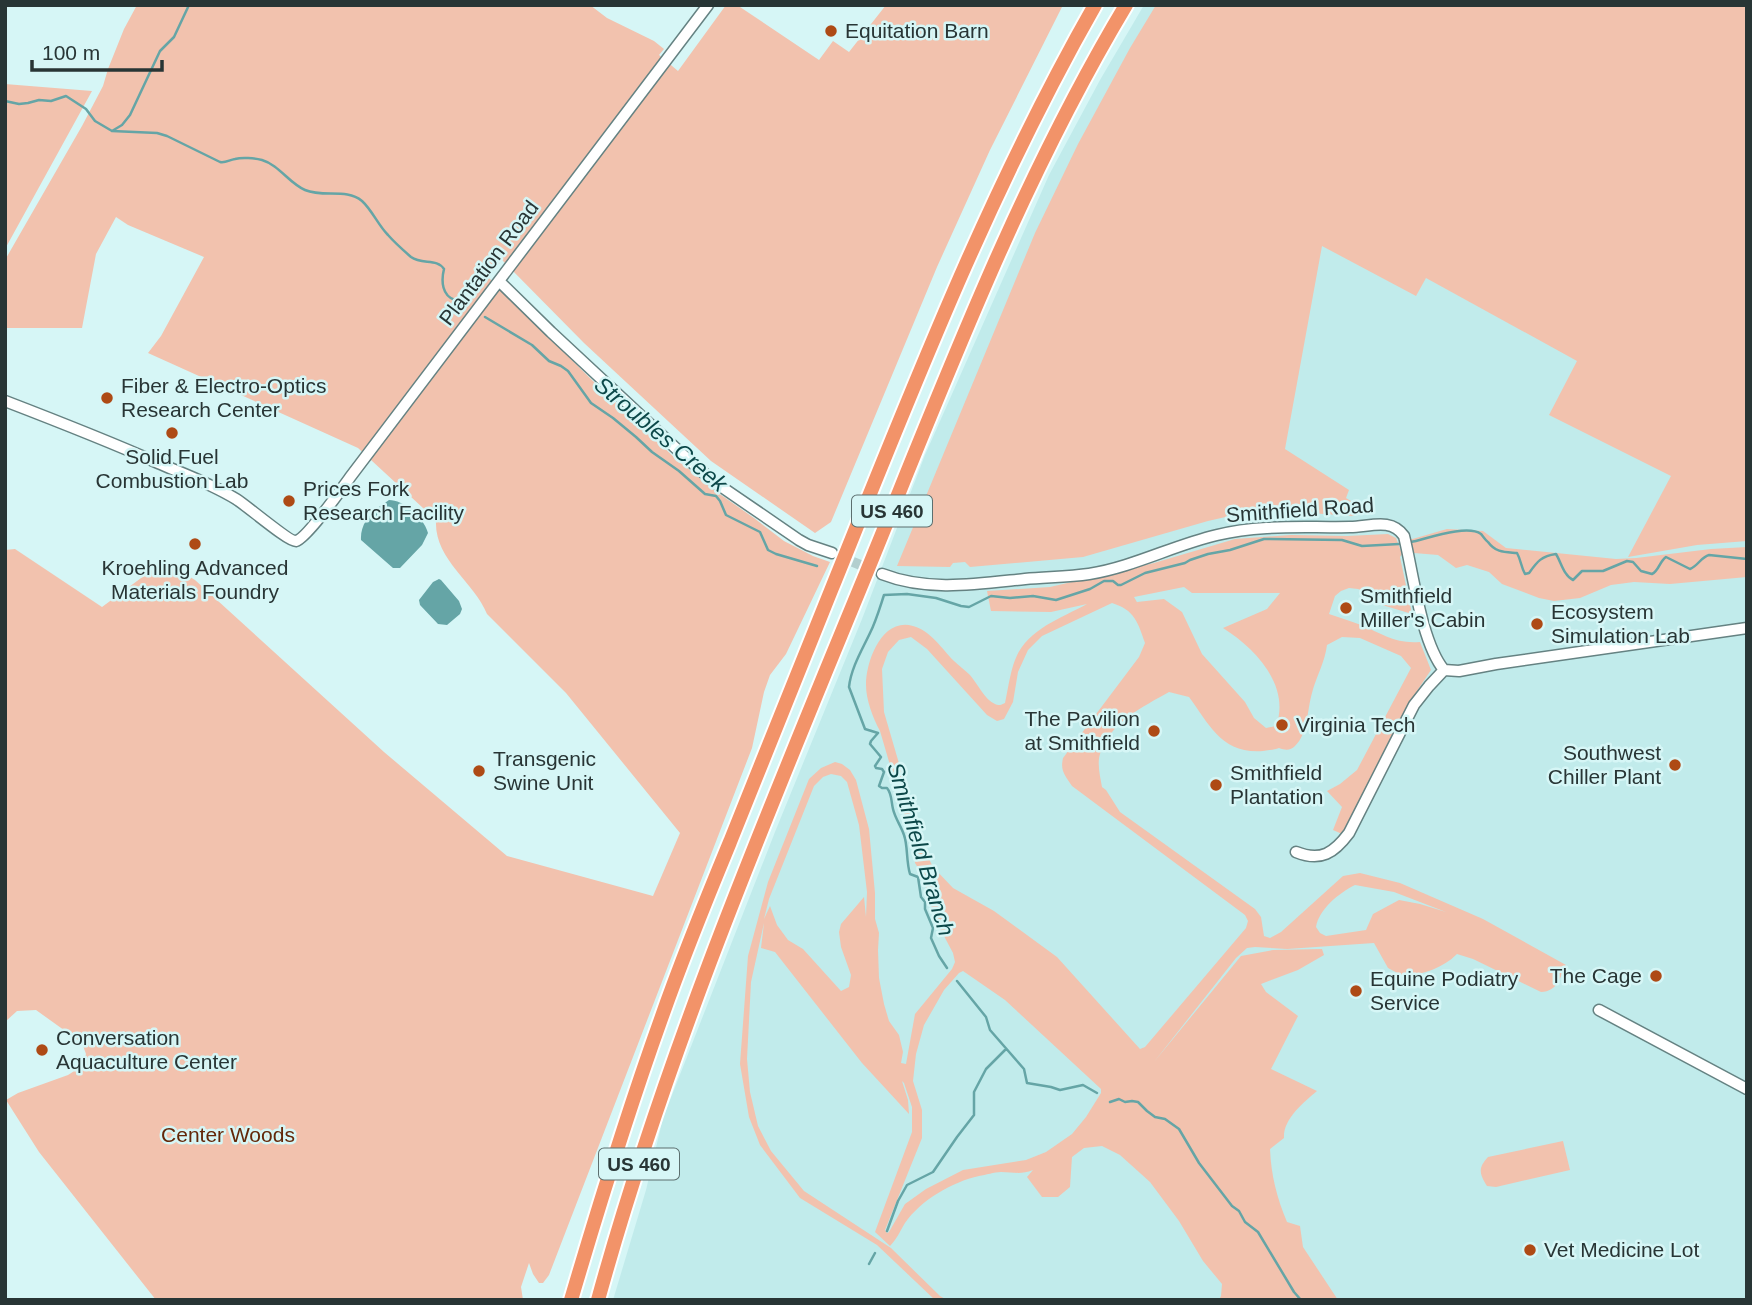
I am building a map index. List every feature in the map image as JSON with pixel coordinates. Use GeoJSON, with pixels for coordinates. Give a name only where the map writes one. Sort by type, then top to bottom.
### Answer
{"type":"FeatureCollection","features":[{"type":"Feature","properties":{"kind":"highway","name":"US 460"},"geometry":{"type":"LineString","coordinates":[[571,1300],[607,1178],[661,1018],[801,664],[991,207],[1029,127],[1095,5]]}},
{"type":"Feature","properties":{"kind":"highway","name":"US 460"},"geometry":{"type":"LineString","coordinates":[[598,1300],[644,1150],[681,1042],[768,811],[1013,221],[1067,112],[1126,5]]}},
{"type":"Feature","properties":{"kind":"street","name":"Plantation Road"},"geometry":{"type":"LineString","coordinates":[[5,401],[118,446],[234,498],[292,541],[302,538],[708,5]]}},
{"type":"Feature","properties":{"kind":"street"},"geometry":{"type":"LineString","coordinates":[[499,281],[612,390],[713,481],[799,540],[832,553]]}},
{"type":"Feature","properties":{"kind":"street","name":"Smithfield Road"},"geometry":{"type":"LineString","coordinates":[[882,574],[905,582],[950,585],[1087,574],[1239,530],[1384,524],[1397,529],[1404,536],[1427,635],[1444,670]]}},
{"type":"Feature","properties":{"kind":"street"},"geometry":{"type":"LineString","coordinates":[[1296,852],[1315,857],[1325,855],[1349,833],[1414,705],[1444,670],[1459,671],[1747,628]]}},
{"type":"Feature","properties":{"kind":"street"},"geometry":{"type":"LineString","coordinates":[[1599,1010],[1747,1089]]}},
{"type":"Feature","properties":{"kind":"shaded area","name":"Virginia Tech"},"geometry":{"type":"Polygon","coordinates":[[[1144,5],[1747,5],[1747,1300],[613,1300],[646,1190],[663,1118],[925,455],[1049,175],[1144,5]]]}},
{"type":"Feature","properties":{"kind":"shaded area"},"geometry":{"type":"Polygon","coordinates":[[[389,500],[401,503],[413,511],[428,533],[422,545],[400,568],[393,568],[361,540],[365,522],[389,500]]]}},
{"type":"Feature","properties":{"kind":"shaded area"},"geometry":{"type":"Polygon","coordinates":[[[439,579],[459,601],[462,609],[447,625],[438,624],[420,605],[419,600],[433,582],[439,579]]]}},
{"type":"Feature","properties":{"kind":"green space","name":"Center Woods"},"geometry":{"type":"Polygon","coordinates":[[[137,5],[590,5],[607,18],[654,41],[664,49],[659,55],[678,71],[726,5],[737,5],[819,60],[833,41],[849,52],[886,5],[1063,5],[990,150],[937,267],[831,522],[815,533],[711,461],[584,343],[502,260],[488,277],[675,458],[784,541],[830,562],[786,654],[770,675],[752,748],[549,1275],[543,1283],[539,1283],[529,1263],[521,1287],[523,1300],[156,1300],[39,1152],[6,1100],[68,1075],[82,1066],[86,1054],[82,1043],[36,1010],[17,1011],[5,1022],[5,550],[15,549],[102,607],[164,561],[195,580],[384,752],[507,856],[653,896],[680,833],[566,693],[487,614],[441,547],[436,520],[358,448],[148,353],[161,336],[204,257],[128,225],[116,217],[96,254],[82,328],[5,328],[5,260],[103,86],[124,29],[137,5]]]}},
{"type":"Feature","properties":{"kind":"green space"},"geometry":{"type":"Polygon","coordinates":[[[1156,5],[1747,5],[1747,541],[1697,545],[1628,557],[1671,476],[1549,415],[1577,361],[1426,278],[1416,296],[1322,246],[1285,449],[1349,490],[1346,498],[1356,504],[1354,516],[1279,511],[1243,513],[1083,557],[970,567],[965,562],[953,563],[950,567],[897,566],[1035,233],[1078,144],[1156,5]]]}},
{"type":"Feature","properties":{"kind":"green space"},"geometry":{"type":"Polygon","coordinates":[[[5,84],[92,91],[5,249],[5,84]]]}},
{"type":"Feature","properties":{"kind":"green space"},"geometry":{"type":"Polygon","coordinates":[[[1447,529],[1483,531],[1506,548],[1616,559],[1747,547],[1747,577],[1670,584],[1634,582],[1611,585],[1580,598],[1554,601],[1502,584],[1489,572],[1467,565],[1456,568],[1438,555],[1414,553],[1409,540],[1447,529]]]}},
{"type":"Feature","properties":{"kind":"green space"},"geometry":{"type":"Polygon","coordinates":[[[1388,534],[1396,538],[1402,554],[1400,557],[1412,614],[1379,604],[1369,593],[1349,588],[1335,596],[1329,614],[1396,640],[1420,642],[1431,670],[1405,709],[1376,772],[1342,834],[1333,830],[1342,807],[1327,791],[1357,770],[1411,668],[1401,656],[1360,638],[1342,637],[1327,645],[1312,693],[1305,728],[1299,741],[1291,749],[1249,751],[1237,748],[1218,736],[1189,697],[1169,692],[1128,717],[1104,743],[1099,758],[1102,787],[1120,812],[1255,909],[1261,917],[1264,936],[1270,938],[1281,932],[1343,876],[1360,873],[1400,883],[1483,919],[1566,965],[1555,987],[1541,992],[1457,954],[1439,967],[1405,977],[1388,968],[1374,943],[1287,949],[1255,947],[1247,948],[1236,958],[1154,1062],[1241,956],[1273,950],[1322,949],[1324,955],[1298,970],[1261,984],[1266,992],[1298,1016],[1271,1069],[1317,1091],[1295,1112],[1287,1124],[1284,1138],[1270,1149],[1275,1186],[1287,1222],[1300,1226],[1303,1247],[1338,1300],[1219,1300],[1222,1284],[1203,1261],[1179,1221],[1150,1182],[1120,1155],[1102,1146],[1084,1148],[1072,1157],[1070,1187],[1058,1197],[1042,1197],[1027,1177],[1033,1170],[993,1173],[948,1187],[912,1215],[890,1246],[875,1232],[912,1132],[912,1107],[904,1083],[902,1081],[909,1114],[862,1063],[775,952],[761,948],[764,923],[751,982],[747,1059],[750,1092],[758,1126],[771,1151],[804,1191],[891,1248],[947,1300],[935,1300],[877,1245],[800,1198],[760,1145],[749,1117],[740,1064],[748,956],[768,882],[809,779],[821,768],[835,762],[842,764],[856,780],[869,829],[875,919],[879,933],[879,978],[889,1021],[899,1035],[903,1052],[901,1063],[906,1064],[915,1014],[955,962],[935,919],[922,874],[915,863],[914,847],[866,691],[869,664],[878,643],[893,628],[902,625],[919,628],[970,675],[988,699],[1000,705],[1005,703],[1010,676],[1020,649],[1045,626],[1087,604],[1051,612],[991,611],[987,591],[1050,587],[1154,563],[1235,539],[1291,535],[1388,534]],[[1184,587],[1134,597],[1138,604],[1137,602],[1164,599],[1182,612],[1202,654],[1245,702],[1254,718],[1266,728],[1276,726],[1279,697],[1267,670],[1247,646],[1223,628],[1267,609],[1280,593],[1192,593],[1184,587]],[[1112,603],[1042,636],[1028,650],[1018,672],[1013,702],[1004,719],[997,721],[987,715],[927,649],[911,637],[899,640],[888,652],[882,669],[884,712],[924,849],[933,867],[953,888],[994,911],[1057,957],[1140,1049],[1145,1047],[1246,928],[1248,921],[1245,915],[1072,786],[1064,773],[1063,758],[1139,657],[1145,643],[1131,613],[1112,603]],[[831,774],[823,777],[814,786],[769,899],[764,919],[770,906],[777,925],[788,940],[803,949],[841,991],[849,987],[851,975],[841,947],[841,924],[864,897],[866,917],[867,892],[859,825],[847,782],[841,776],[831,774]],[[1355,885],[1325,908],[1318,920],[1316,927],[1326,936],[1366,930],[1373,914],[1399,900],[1446,912],[1394,892],[1355,885]],[[963,971],[944,990],[924,1025],[916,1054],[913,1081],[922,1110],[922,1138],[885,1230],[887,1233],[905,1204],[926,1189],[963,1170],[1026,1160],[1046,1152],[1072,1134],[1101,1093],[1101,1089],[1005,1000],[963,971]]]}},
{"type":"Feature","properties":{"kind":"green space"},"geometry":{"type":"Polygon","coordinates":[[[1563,1141],[1570,1170],[1496,1187],[1487,1186],[1482,1178],[1482,1164],[1488,1157],[1563,1141]]]}},
{"type":"Feature","properties":{"kind":"waterway"},"geometry":{"type":"LineString","coordinates":[[112,131],[122,125],[130,115],[160,51],[174,37],[189,5]]}},
{"type":"Feature","properties":{"kind":"waterway","name":"Stroubles Creek"},"geometry":{"type":"LineString","coordinates":[[5,101],[19,104],[39,100],[51,101],[66,96],[86,109],[95,121],[112,131],[157,133],[220,162],[241,158],[262,160],[305,190],[356,197],[366,205],[384,231],[411,257],[433,262],[444,269],[443,283],[447,295],[468,303]]}},
{"type":"Feature","properties":{"kind":"waterway","name":"Stroubles Creek"},"geometry":{"type":"LineString","coordinates":[[485,317],[532,345],[549,361],[568,371],[591,403],[705,494],[716,496],[726,515],[760,532],[768,550],[817,566]]}},
{"type":"Feature","properties":{"kind":"waterway","name":"Stroubles Creek"},"geometry":{"type":"LineString","coordinates":[[1411,542],[1457,531],[1475,531],[1498,550],[1517,553],[1525,574],[1543,558],[1556,554],[1565,572],[1573,580],[1582,571],[1603,571],[1627,561],[1633,562],[1641,571],[1652,574],[1666,557],[1690,569],[1709,555],[1747,559]]}},
{"type":"Feature","properties":{"kind":"waterway","name":"Stroubles Creek"},"geometry":{"type":"LineString","coordinates":[[947,968],[931,938],[933,928],[921,897],[918,877],[910,874],[905,839],[890,793],[887,788],[879,786],[884,772],[875,766],[881,757],[870,744],[878,733],[865,729],[849,687],[854,666],[884,595],[907,594],[936,598],[969,607],[991,596],[1033,596],[1056,600],[1090,589],[1104,581],[1121,585],[1145,573],[1264,539],[1342,540],[1362,546],[1399,544]]}},
{"type":"Feature","properties":{"kind":"waterway","name":"Smithfield Branch"},"geometry":{"type":"LineString","coordinates":[[957,981],[986,1017],[990,1030],[1024,1069],[1027,1083],[1060,1090],[1083,1085],[1097,1093]]}},
{"type":"Feature","properties":{"kind":"waterway"},"geometry":{"type":"LineString","coordinates":[[887,1231],[907,1185],[933,1172],[974,1115],[974,1092],[986,1069],[1006,1049]]}},
{"type":"Feature","properties":{"kind":"waterway","name":"Smithfield Branch"},"geometry":{"type":"LineString","coordinates":[[1110,1102],[1119,1099],[1138,1102],[1155,1117],[1165,1119],[1179,1129],[1199,1163],[1245,1222],[1258,1232],[1301,1300]]}},
{"type":"Feature","properties":{"kind":"waterway"},"geometry":{"type":"LineString","coordinates":[[869,1264],[875,1253]]}},
{"type":"Feature","properties":{"kind":"tunnel"},"geometry":{"type":"LineString","coordinates":[[839,556],[882,574]]}},
{"type":"Feature","properties":{"kind":"place","name":"Equitation Barn"},"geometry":{"type":"Point","coordinates":[831,31]}},
{"type":"Feature","properties":{"kind":"place","name":"Fiber & Electro-Optics Research Center"},"geometry":{"type":"Point","coordinates":[107,398]}},
{"type":"Feature","properties":{"kind":"place","name":"Solid Fuel Combustion Lab"},"geometry":{"type":"Point","coordinates":[172,433]}},
{"type":"Feature","properties":{"kind":"place","name":"Prices Fork Research Facility"},"geometry":{"type":"Point","coordinates":[289,501]}},
{"type":"Feature","properties":{"kind":"place","name":"Kroehling Advanced Materials Foundry"},"geometry":{"type":"Point","coordinates":[195,544]}},
{"type":"Feature","properties":{"kind":"place","name":"Smithfield Miller's Cabin"},"geometry":{"type":"Point","coordinates":[1346,608]}},
{"type":"Feature","properties":{"kind":"place","name":"Ecosystem Simulation Lab"},"geometry":{"type":"Point","coordinates":[1537,624]}},
{"type":"Feature","properties":{"kind":"place","name":"Virginia Tech"},"geometry":{"type":"Point","coordinates":[1282,725]}},
{"type":"Feature","properties":{"kind":"place","name":"The Pavilion at Smithfield"},"geometry":{"type":"Point","coordinates":[1154,731]}},
{"type":"Feature","properties":{"kind":"place","name":"Southwest Chiller Plant"},"geometry":{"type":"Point","coordinates":[1675,765]}},
{"type":"Feature","properties":{"kind":"place","name":"Transgenic Swine Unit"},"geometry":{"type":"Point","coordinates":[479,771]}},
{"type":"Feature","properties":{"kind":"place","name":"Smithfield Plantation"},"geometry":{"type":"Point","coordinates":[1216,785]}},
{"type":"Feature","properties":{"kind":"place","name":"The Cage"},"geometry":{"type":"Point","coordinates":[1656,976]}},
{"type":"Feature","properties":{"kind":"place","name":"Equine Podiatry Service"},"geometry":{"type":"Point","coordinates":[1356,991]}},
{"type":"Feature","properties":{"kind":"place","name":"Conversation Aquaculture Center"},"geometry":{"type":"Point","coordinates":[42,1050]}},
{"type":"Feature","properties":{"kind":"place","name":"Vet Medicine Lot"},"geometry":{"type":"Point","coordinates":[1530,1250]}}]}
